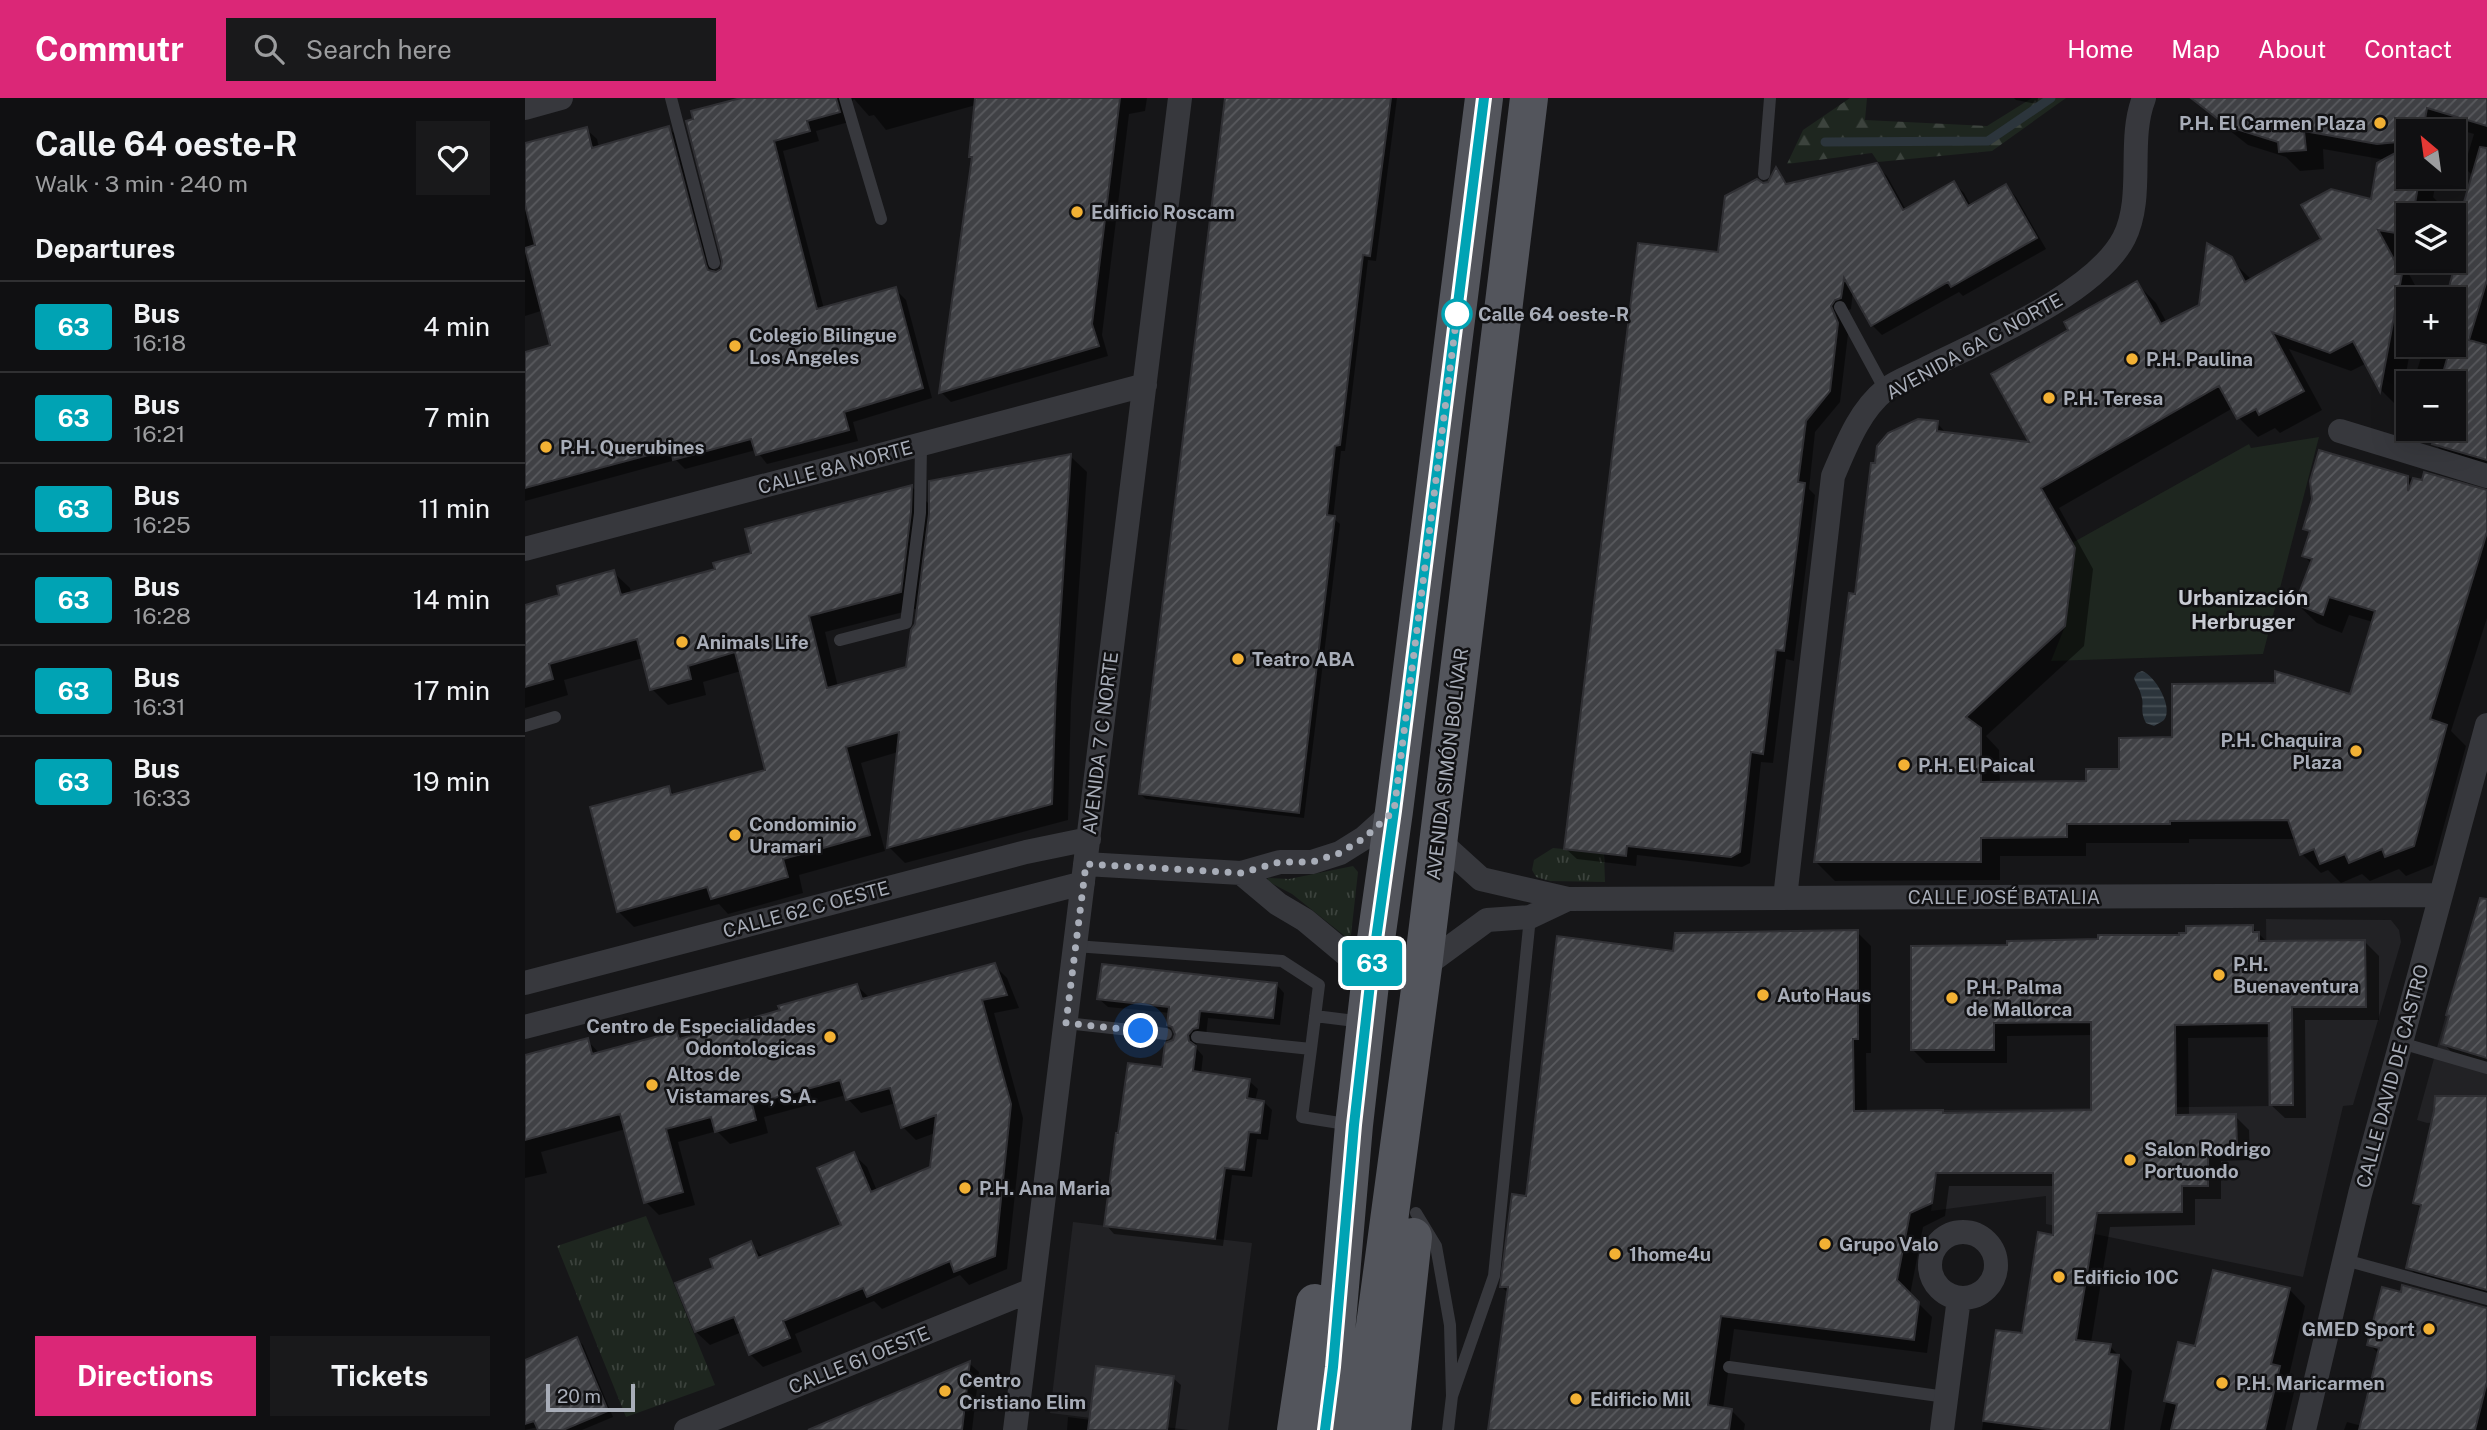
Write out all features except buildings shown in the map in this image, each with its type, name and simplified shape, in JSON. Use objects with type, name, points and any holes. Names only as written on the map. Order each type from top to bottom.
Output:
[{"type":"main road","points":[[1325,1430],[1365,1023],[1484,98]]},
{"type":"main road","name":"AVENIDA SIMÓN BOLÍVAR","points":[[1361,1430],[1423,967],[1529,98]]},
{"type":"main road","points":[[1392,1430],[1425,1147],[1409,1075]]},
{"type":"main road","points":[[1296,1430],[1326,1227],[1350,1167]]},
{"type":"street","points":[[525,107],[561,98]]},
{"type":"street","name":"AVENIDA 7 C NORTE","points":[[1015,1430],[1180,98]]},
{"type":"street","name":"AVENIDA 6A C NORTE","points":[[1785,898],[1833,476],[1858,421],[1885,390],[2065,297],[2108,262],[2125,237],[2134,198],[2137,116],[2144,98]]},
{"type":"street","name":"CALLE 8A NORTE","points":[[525,549],[1145,385]]},
{"type":"street","points":[[2340,431],[2487,476]]},
{"type":"street","name":"CALLE DAVID DE CASTRO","points":[[2304,1430],[2400,1043],[2487,725]]},
{"type":"street","points":[[525,1027],[1084,874],[1241,873],[1280,862],[1312,862],[1340,853],[1364,838],[1394,811]]},
{"type":"street","name":"CALLE 62 C OESTE","points":[[525,983],[1026,852],[1089,839]]},
{"type":"street","name":"CALLE JOSÉ BATALIA","points":[[1439,840],[1481,879],[1568,899],[2440,895]]},
{"type":"street","points":[[1241,873],[1278,904],[1305,920],[1371,975]]},
{"type":"street","name":"CALLE JOSÉ BATALIA","points":[[1423,967],[1487,920],[1530,917],[1568,899]]},
{"type":"street","name":"CALLE 61 OESTE","points":[[686,1430],[1032,1290]]},
{"type":"street","points":[[1942,1430],[1959,1298]]},
{"type":"lane","points":[[671,98],[714,263]]},
{"type":"lane","points":[[845,98],[881,219]]},
{"type":"lane","points":[[1764,174],[1770,98]]},
{"type":"lane","points":[[1840,307],[1885,390]]},
{"type":"lane","points":[[840,640],[906,623],[920,513],[921,444]]},
{"type":"lane","points":[[525,726],[555,717]]},
{"type":"lane","points":[[1452,1396],[1494,1276],[1530,917]]},
{"type":"lane","points":[[1075,946],[1282,961],[1319,985],[1302,1117],[1354,1125]]},
{"type":"lane","points":[[1315,1016],[1365,1023]]},
{"type":"lane","points":[[1066,1023],[1166,1034]]},
{"type":"lane","points":[[1197,1037],[1311,1049]]},
{"type":"lane","points":[[2400,1043],[2487,1068]]},
{"type":"lane","points":[[1416,1213],[1436,1246],[1450,1325],[1452,1396],[1448,1430]]},
{"type":"lane","points":[[2345,1260],[2487,1299]]},
{"type":"lane","points":[[1729,1367],[1946,1397]]},
{"type":"shaded area","points":[[2142,671],[2162,692],[2167,708],[2164,720],[2154,726],[2146,723],[2140,691],[2134,678]]},
{"type":"shaded area","points":[[2266,919],[2391,920],[2399,930],[2401,942],[2353,1105],[2343,1106],[2303,1277],[2046,1224],[2046,1196],[1931,1211],[1944,1110],[2268,1106]]},
{"type":"shaded area","points":[[2446,1015],[2487,1028],[2487,1119],[2427,1123],[2417,1120]]},
{"type":"shaded area","points":[[1073,1222],[1252,1243],[1228,1430],[1189,1430],[1050,1413]]},
{"type":"green space","points":[[1850,98],[1867,98],[1865,120],[1987,126],[2032,98],[2066,98],[1992,151],[1878,162],[1872,153],[1787,164],[1803,130]]},
{"type":"green space","points":[[2319,437],[2263,654],[2051,661],[2065,626],[2075,548],[2072,543],[2249,444],[2251,448]]},
{"type":"green space","points":[[1553,848],[1604,853],[1605,882],[1550,881],[1536,877],[1532,870],[1534,860]]},
{"type":"green space","points":[[1353,866],[1358,872],[1351,935],[1346,937],[1292,894],[1267,881],[1268,878],[1289,879]]},
{"type":"green space","points":[[646,1216],[715,1385],[626,1417],[557,1246]]},
{"type":"waterway","points":[[1825,142],[1988,141],[2051,98]]},
{"type":"bus line","name":"63","points":[[1325,1430],[1371,975],[1484,98]]},
{"type":"place","name":"P.H. El Carmen Plaza","points":[[2380,123]]},
{"type":"place","name":"Edificio Roscam","points":[[1077,212]]},
{"type":"place","name":"Calle 64 oeste-R","points":[[1457,314]]},
{"type":"place","name":"Colegio Bilingue Los Angeles","points":[[735,346]]},
{"type":"place","name":"P.H. Paulina","points":[[2132,359]]},
{"type":"place","name":"P.H. Teresa","points":[[2049,398]]},
{"type":"place","name":"P.H. Querubines","points":[[546,447]]},
{"type":"place","name":"Animals Life","points":[[682,642]]},
{"type":"place","name":"Teatro ABA","points":[[1238,659]]},
{"type":"place","name":"P.H. Chaquira Plaza","points":[[2356,751]]},
{"type":"place","name":"P.H. El Paical","points":[[1904,765]]},
{"type":"place","name":"Condominio Uramari","points":[[735,835]]},
{"type":"place","name":"P.H. Buenaventura","points":[[2219,975]]},
{"type":"place","name":"Auto Haus","points":[[1763,995]]},
{"type":"place","name":"P.H. Palma de Mallorca","points":[[1952,998]]},
{"type":"place","name":"Centro de Especialidades Odontologicas","points":[[830,1037]]},
{"type":"place","name":"Altos de Vistamares, S.A.","points":[[652,1085]]},
{"type":"place","name":"Salon Rodrigo Portuondo","points":[[2130,1160]]},
{"type":"place","name":"P.H. Ana Maria","points":[[965,1188]]},
{"type":"place","name":"Grupo Valo","points":[[1825,1244]]},
{"type":"place","name":"1home4u","points":[[1615,1254]]},
{"type":"place","name":"Edificio 10C","points":[[2059,1277]]},
{"type":"place","name":"GMED Sport","points":[[2429,1329]]},
{"type":"place","name":"P.H. Maricarmen","points":[[2222,1383]]},
{"type":"place","name":"Centro Cristiano Elim","points":[[945,1391]]},
{"type":"place","name":"Edificio Mil","points":[[1576,1399]]},
{"type":"district","name":"Urbanización Herbruger","points":[[2243,609]]},
{"type":"route","points":[[1141,1031],[1066,1023],[1086,864],[1241,873],[1280,862],[1312,862],[1340,853],[1364,838],[1394,811],[1457,314]]}]
